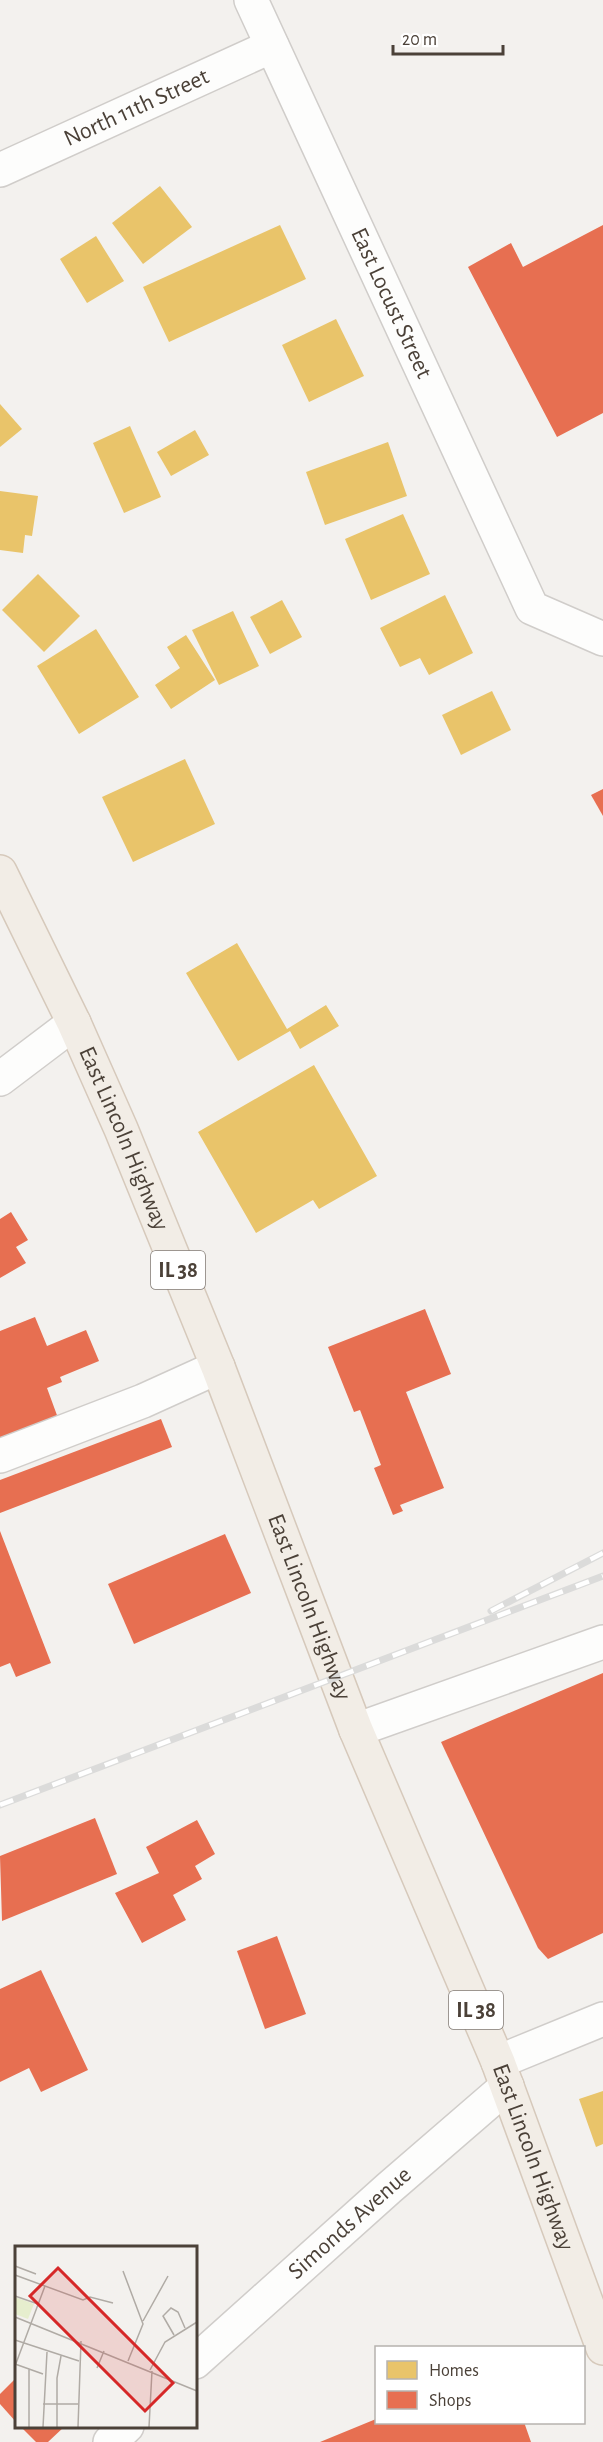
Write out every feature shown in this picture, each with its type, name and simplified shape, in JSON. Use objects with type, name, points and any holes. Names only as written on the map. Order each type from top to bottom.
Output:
[{"type":"main road","name":"East Lincoln Highway","points":[[0,872],[74,1023],[121,1129],[218,1367],[356,1730],[502,2074],[603,2348]]},
{"type":"street","name":"East Locust Street","points":[[251,0],[532,608],[603,639]]},
{"type":"street","name":"North 11th Street","points":[[0,168],[272,46]]},
{"type":"street","points":[[0,1079],[74,1023]]},
{"type":"street","points":[[0,1456],[142,1401],[218,1367]]},
{"type":"street","points":[[356,1730],[603,1642]]},
{"type":"street","name":"Simonds Avenue","points":[[196,2361],[389,2188],[502,2074],[603,2019]]},
{"type":"street","points":[[110,2442],[126,2427]]},
{"type":"building: Homes","points":[[160,186],[192,227],[143,264],[112,223]]},
{"type":"building: Homes","points":[[280,225],[306,279],[169,342],[143,287]]},
{"type":"building: Homes","points":[[96,236],[124,281],[87,303],[60,259]]},
{"type":"building: Homes","points":[[336,319],[364,376],[309,402],[282,345]]},
{"type":"building: Homes","points":[[0,404],[22,429],[0,447]]},
{"type":"building: Homes","points":[[130,426],[161,497],[124,513],[93,443]]},
{"type":"building: Homes","points":[[195,430],[209,455],[171,476],[157,452]]},
{"type":"building: Homes","points":[[388,442],[407,496],[325,525],[306,472]]},
{"type":"building: Homes","points":[[0,491],[38,496],[32,536],[25,535],[23,553],[0,550]]},
{"type":"building: Homes","points":[[403,514],[430,574],[371,600],[345,539]]},
{"type":"building: Homes","points":[[38,574],[80,616],[44,652],[2,610]]},
{"type":"building: Homes","points":[[445,595],[473,653],[429,675],[420,658],[400,667],[380,628]]},
{"type":"building: Homes","points":[[282,600],[302,637],[270,654],[250,617]]},
{"type":"building: Homes","points":[[233,611],[259,666],[219,685],[192,630]]},
{"type":"building: Homes","points":[[96,629],[139,697],[79,734],[37,666]]},
{"type":"building: Homes","points":[[186,635],[215,680],[171,709],[155,685],[180,668],[167,647]]},
{"type":"building: Homes","points":[[492,691],[511,730],[461,755],[442,715]]},
{"type":"building: Homes","points":[[185,759],[215,824],[133,862],[102,797]]},
{"type":"building: Homes","points":[[237,943],[287,1029],[326,1005],[339,1026],[300,1049],[290,1031],[238,1061],[186,973]]},
{"type":"building: Homes","points":[[314,1065],[377,1176],[319,1209],[313,1200],[256,1233],[198,1132]]},
{"type":"building: Homes","points":[[603,2091],[603,2144],[596,2147],[579,2099]]},
{"type":"building: Shops","points":[[603,225],[603,413],[557,437],[468,267],[511,243],[523,267]]},
{"type":"building: Shops","points":[[603,789],[603,816],[591,795]]},
{"type":"building: Shops","points":[[11,1212],[28,1240],[16,1247],[26,1263],[0,1278],[0,1219]]},
{"type":"building: Shops","points":[[425,1309],[451,1374],[406,1392],[444,1488],[400,1505],[403,1511],[393,1515],[374,1468],[381,1465],[360,1410],[354,1412],[328,1347]]},
{"type":"building: Shops","points":[[35,1317],[47,1346],[86,1330],[99,1361],[60,1377],[62,1382],[47,1388],[58,1418],[0,1443],[0,1331]]},
{"type":"building: Shops","points":[[161,1419],[172,1447],[0,1513],[0,1480]]},
{"type":"building: Shops","points":[[0,1531],[51,1663],[16,1677],[10,1663],[0,1667]]},
{"type":"building: Shops","points":[[225,1534],[251,1593],[134,1644],[108,1584]]},
{"type":"building: Shops","points":[[603,1673],[603,1933],[548,1959],[538,1948],[441,1742]]},
{"type":"building: Shops","points":[[95,1818],[117,1874],[2,1921],[0,1856]]},
{"type":"building: Shops","points":[[197,1820],[215,1854],[195,1866],[202,1879],[173,1895],[186,1920],[142,1943],[115,1893],[159,1873],[146,1847]]},
{"type":"building: Shops","points":[[277,1936],[306,2014],[265,2029],[237,1951]]},
{"type":"building: Shops","points":[[41,1970],[88,2070],[41,2092],[29,2068],[0,2082],[0,1989]]},
{"type":"building: Shops","points":[[15,2379],[15,2421],[0,2404],[0,2394]]},
{"type":"building: Shops","points":[[375,2419],[375,2424],[525,2424],[531,2442],[320,2442]]},
{"type":"building: Shops","points":[[21,2427],[64,2427],[48,2442],[36,2442]]},
{"type":"railway","points":[[491,1611],[603,1553]]},
{"type":"railway","points":[[0,1805],[603,1576]]}]
